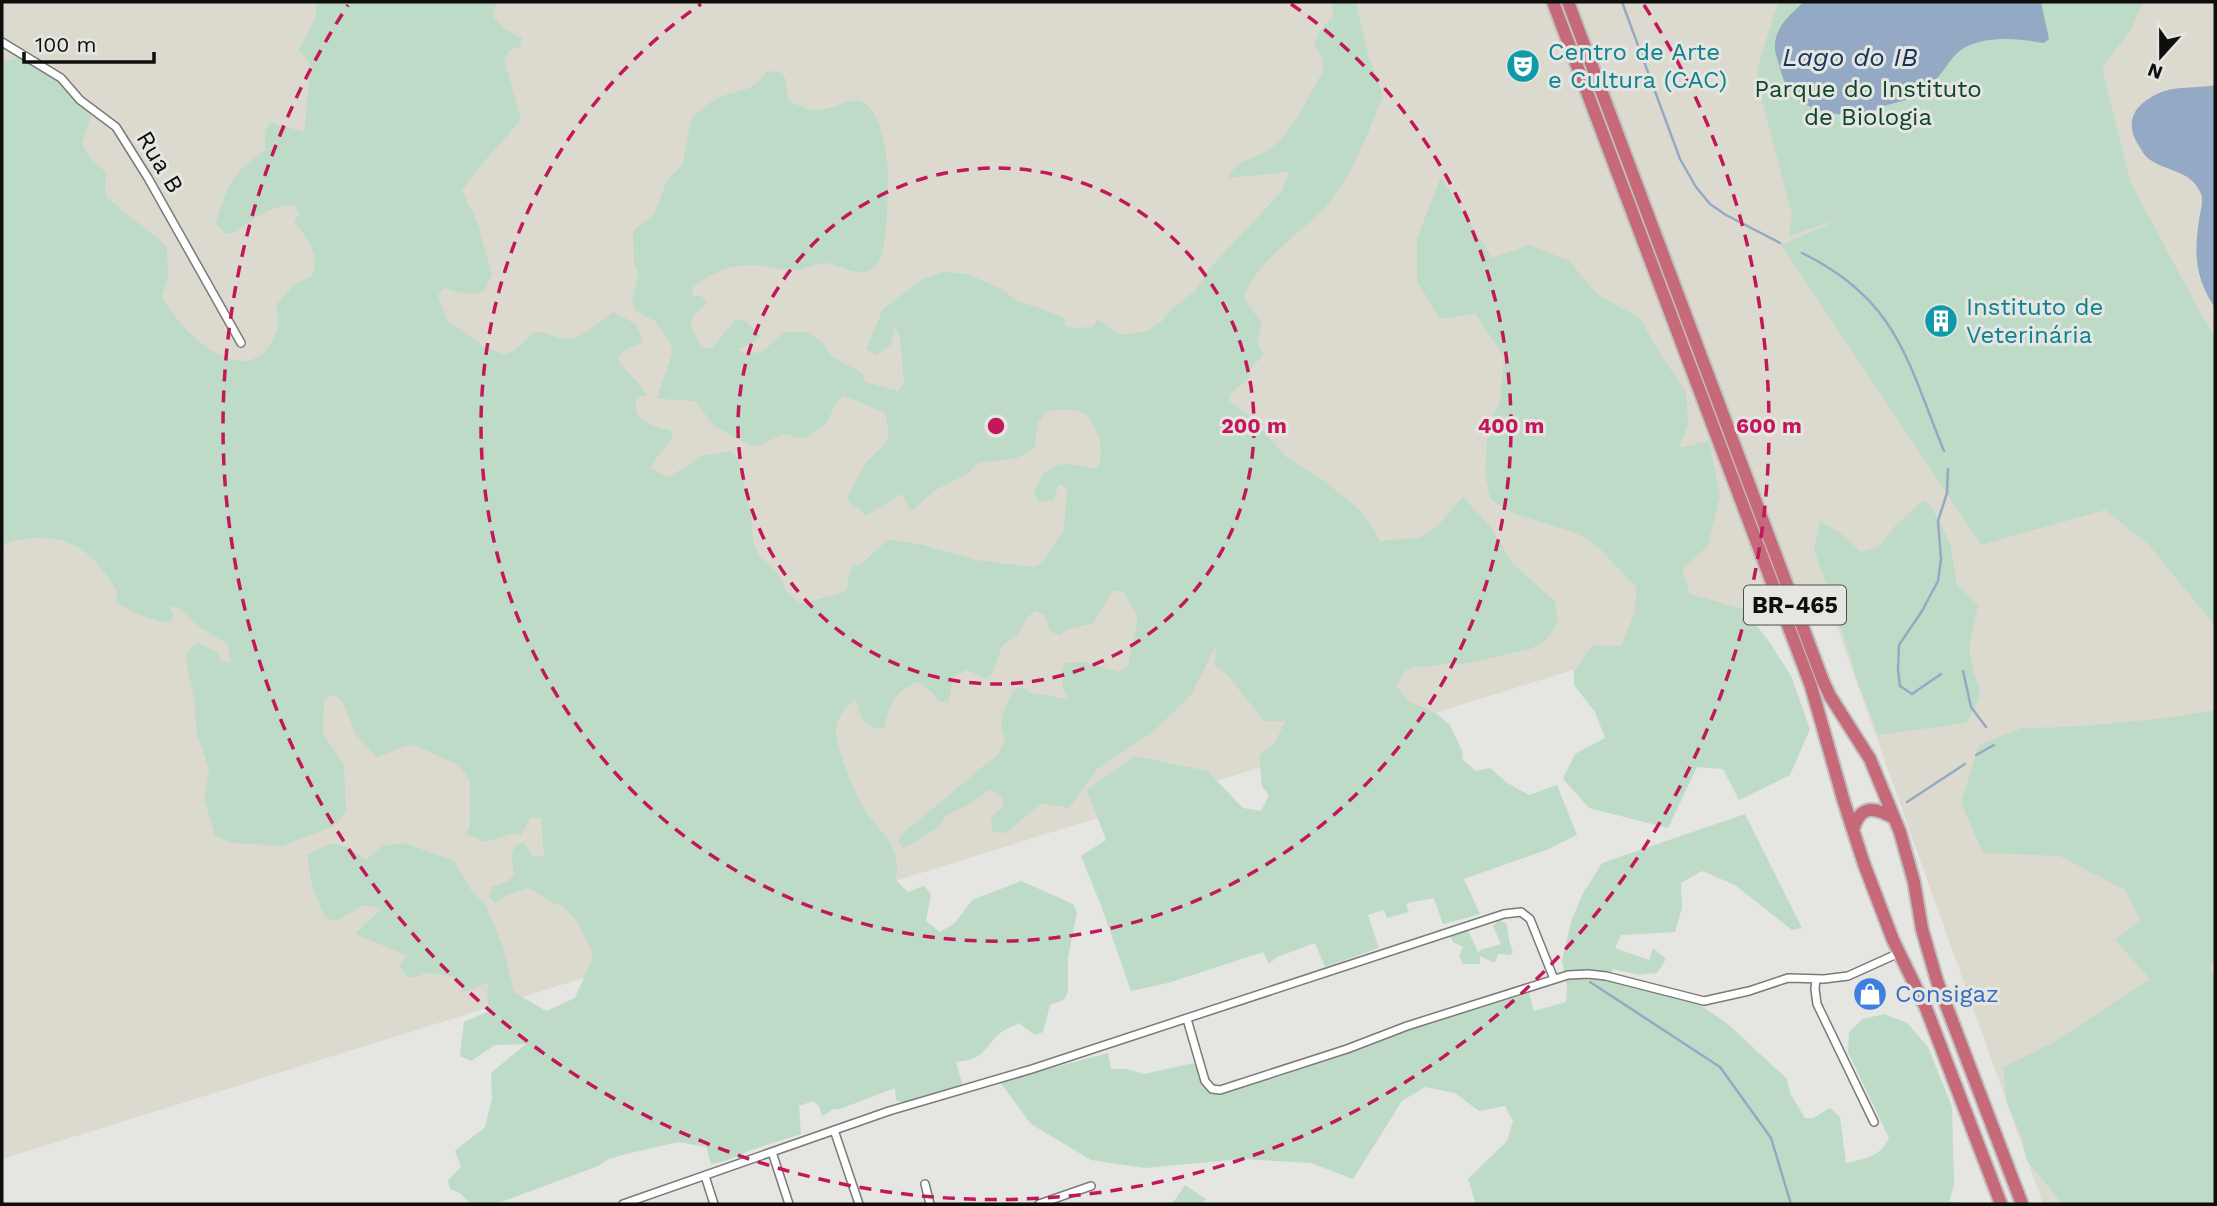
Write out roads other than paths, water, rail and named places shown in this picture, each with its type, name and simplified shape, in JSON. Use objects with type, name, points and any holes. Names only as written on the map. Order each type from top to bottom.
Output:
[{"type":"highway","name":"BR-465","points":[[1553,2],[1798,649],[1853,830],[1899,953],[1926,1008],[2001,1204]]},
{"type":"highway","name":"BR-465","points":[[1568,2],[1823,681],[1870,759],[1894,818],[1910,866],[1922,929],[1934,972],[2022,1204]]},
{"type":"highway","points":[[1853,830],[1858,816],[1868,810],[1880,811],[1894,818]]},
{"type":"street","name":"Rua B","points":[[2,42],[61,78],[80,100],[116,127],[148,178],[241,343]]},
{"type":"street","points":[[623,1204],[643,1201],[705,1176],[889,1111],[1032,1069],[1510,912],[1521,912],[1530,919],[1555,979]]},
{"type":"street","points":[[1187,1019],[1205,1081],[1212,1089],[1220,1090],[1568,975],[1606,976],[1704,1001],[1749,991],[1788,978],[1833,979],[1848,976],[1899,953]]},
{"type":"street","points":[[1816,979],[1817,1004],[1874,1122]]},
{"type":"street","points":[[834,1130],[859,1204]]},
{"type":"street","points":[[772,1152],[789,1204]]},
{"type":"street","points":[[705,1176],[714,1204]]},
{"type":"street","points":[[925,1184],[930,1204]]},
{"type":"street","points":[[1039,1204],[1091,1186]]},
{"type":"water","name":"Lago do IB","points":[[1804,2],[2041,2],[2049,39],[2044,43],[1998,39],[1970,45],[1953,58],[1930,86],[1915,96],[1867,113],[1835,114],[1814,108],[1795,97],[1785,82],[1776,55],[1778,32]]},
{"type":"water","points":[[2215,85],[2215,308],[2203,286],[2198,266],[2201,194],[2191,180],[2146,156],[2134,137],[2132,122],[2137,109],[2157,94],[2171,89]]},
{"type":"waterway","points":[[1622,2],[1680,159],[1696,187],[1710,204],[1726,215],[1780,243]]},
{"type":"waterway","points":[[1802,253],[1834,271],[1859,291],[1879,313],[1908,361],[1944,451]]},
{"type":"waterway","points":[[1941,674],[1912,694],[1900,686],[1898,670],[1899,645],[1938,581],[1941,559],[1938,521],[1947,493],[1948,469]]},
{"type":"waterway","points":[[1963,671],[1971,707],[1986,727]]},
{"type":"waterway","points":[[1976,755],[1994,745]]},
{"type":"waterway","points":[[1907,802],[1965,764]]},
{"type":"waterway","points":[[1590,982],[1720,1067],[1771,1138],[1791,1204]]},
{"type":"place","name":"Centro de Arte e Cultura (CAC)","points":[[1523,66]]},
{"type":"place","name":"Instituto de Veterinária","points":[[1941,321]]},
{"type":"place","name":"Consigaz","points":[[1870,994]]},
{"type":"park label","name":"Parque do Instituto de Biologia","points":[[1868,103]]}]
